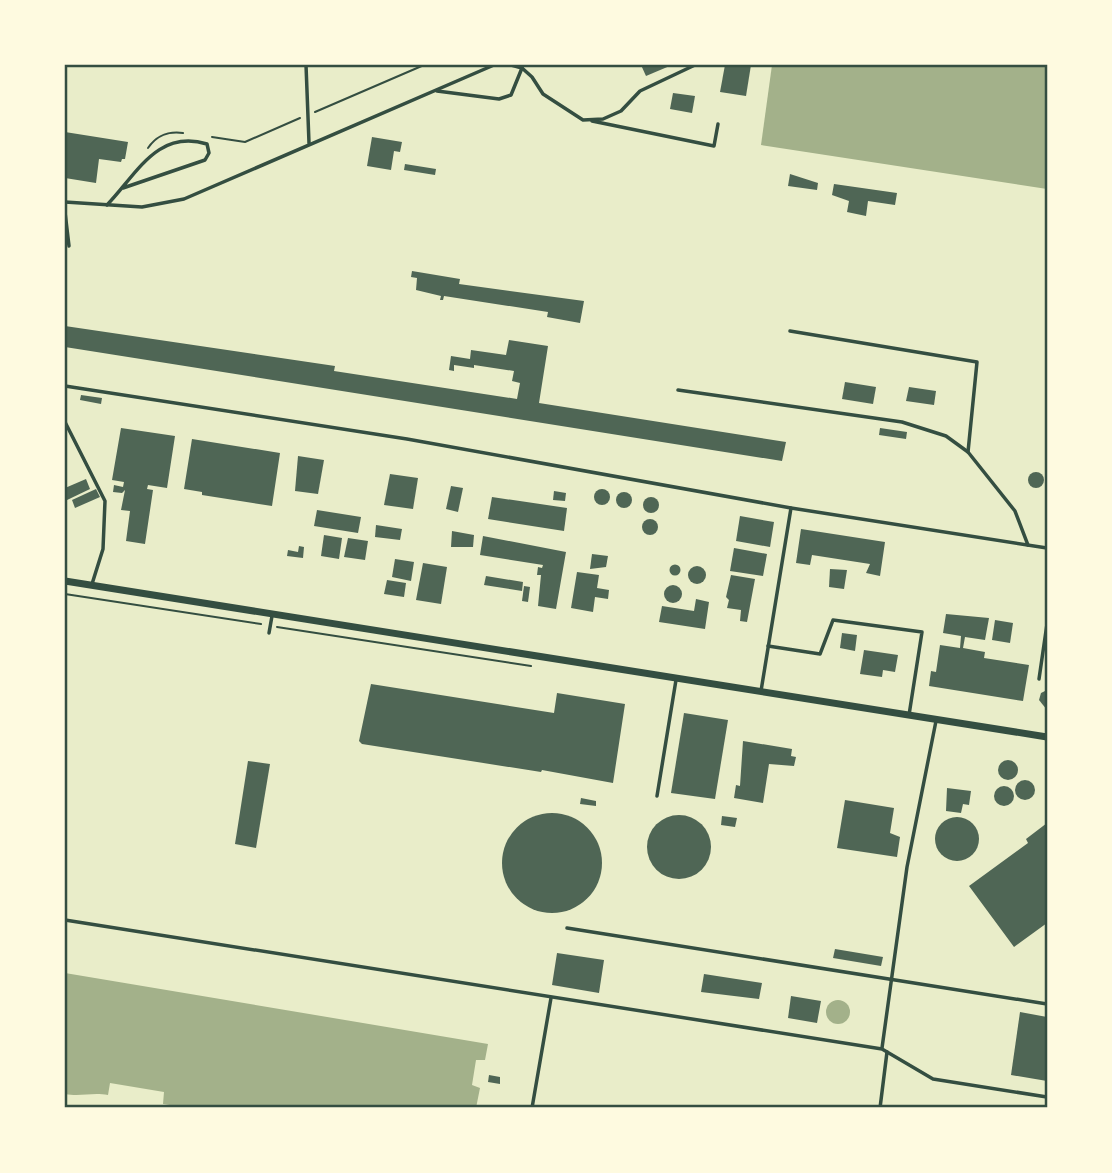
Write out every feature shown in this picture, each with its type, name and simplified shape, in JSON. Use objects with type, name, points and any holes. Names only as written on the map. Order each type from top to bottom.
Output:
[{"type":"street","points":[[65,581],[1047,737]]},
{"type":"lane","points":[[306,65],[309,143]]},
{"type":"lane","points":[[65,202],[142,207],[184,199],[494,65]]},
{"type":"lane","points":[[511,65],[522,68],[532,76],[543,94],[564,111],[583,120],[714,146],[718,124]]},
{"type":"lane","points":[[583,120],[603,119],[621,111],[640,91],[695,65]]},
{"type":"lane","points":[[435,90],[499,99],[512,95],[522,68]]},
{"type":"lane","points":[[107,205],[156,151],[172,142],[190,139],[207,144],[209,153],[205,160],[123,188]]},
{"type":"lane","points":[[65,212],[69,246]]},
{"type":"lane","points":[[790,331],[977,362],[968,452]]},
{"type":"lane","points":[[65,386],[407,439],[790,508],[1047,548]]},
{"type":"lane","points":[[678,390],[902,422],[946,436],[968,452],[1015,511],[1028,545]]},
{"type":"lane","points":[[65,422],[105,501],[103,549],[92,586]]},
{"type":"lane","points":[[761,691],[790,508]]},
{"type":"lane","points":[[269,633],[272,616]]},
{"type":"lane","points":[[768,646],[820,654],[833,620],[922,632],[909,715]]},
{"type":"lane","points":[[1038,679],[1045,652],[1047,624]]},
{"type":"lane","points":[[657,796],[677,678]]},
{"type":"lane","points":[[882,1049],[894,979],[907,867],[936,719]]},
{"type":"lane","points":[[65,920],[882,1049],[933,1079],[1047,1097]]},
{"type":"lane","points":[[567,928],[1047,1004]]},
{"type":"lane","points":[[531,1108],[551,998]]},
{"type":"lane","points":[[880,1108],[887,1052]]},
{"type":"path","points":[[201,136],[245,142],[424,65]]},
{"type":"path","points":[[146,150],[154,139],[166,133],[188,134]]},
{"type":"path","points":[[65,594],[530,666]]},
{"type":"shaded area","points":[[772,65],[1047,65],[1047,189],[761,145]]},
{"type":"shaded area","points":[[65,973],[488,1044],[485,1060],[476,1060],[472,1085],[480,1088],[476,1108],[189,1108],[163,1104],[164,1092],[110,1083],[108,1095],[65,1094]]},
{"type":"shaded area","points":[[838,1000],[846,1004],[850,1012],[846,1020],[838,1024],[830,1020],[826,1012],[830,1004]]},
{"type":"building","points":[[641,65],[672,65],[646,76]]},
{"type":"building","points":[[725,65],[751,65],[746,96],[720,92]]},
{"type":"building","points":[[673,93],[695,96],[692,113],[670,109]]},
{"type":"building","points":[[65,132],[128,142],[125,159],[121,162],[99,159],[96,183],[65,178]]},
{"type":"building","points":[[372,137],[402,142],[400,152],[394,151],[391,170],[367,166]]},
{"type":"building","points":[[405,164],[436,169],[435,175],[404,170]]},
{"type":"building","points":[[790,174],[818,183],[817,190],[788,186]]},
{"type":"building","points":[[834,184],[897,193],[895,205],[868,201],[866,216],[847,212],[849,201],[832,195]]},
{"type":"building","points":[[412,271],[460,279],[459,284],[584,301],[580,323],[547,317],[548,312],[444,296],[443,300],[440,300],[441,296],[416,290],[417,278],[411,277]]},
{"type":"building","points":[[65,326],[335,366],[334,371],[517,399],[520,383],[512,381],[514,371],[474,365],[474,368],[454,365],[454,371],[449,370],[451,356],[470,359],[471,350],[506,355],[509,340],[548,346],[539,403],[786,442],[782,461],[65,347]]},
{"type":"building","points":[[845,382],[876,387],[873,404],[842,399]]},
{"type":"building","points":[[909,387],[936,391],[934,405],[906,401]]},
{"type":"building","points":[[81,395],[102,398],[101,404],[80,400]]},
{"type":"building","points":[[121,428],[175,436],[167,488],[148,485],[147,489],[153,490],[145,544],[126,541],[130,511],[121,510],[125,490],[122,493],[113,492],[114,485],[123,487],[124,482],[112,480]]},
{"type":"building","points":[[880,428],[907,432],[906,439],[879,435]]},
{"type":"building","points":[[192,439],[280,453],[272,506],[202,495],[202,492],[184,489]]},
{"type":"building","points":[[298,456],[324,460],[318,494],[295,491]]},
{"type":"building","points":[[1036,472],[1044,480],[1036,488],[1028,480]]},
{"type":"building","points":[[390,474],[418,478],[413,509],[384,505]]},
{"type":"building","points":[[86,479],[90,489],[65,501],[65,488]]},
{"type":"building","points":[[451,486],[463,488],[458,512],[446,509]]},
{"type":"building","points":[[96,489],[100,497],[75,508],[72,500]]},
{"type":"building","points":[[602,489],[610,497],[602,505],[594,497]]},
{"type":"building","points":[[554,491],[566,493],[565,501],[553,500]]},
{"type":"building","points":[[624,492],[632,500],[624,508],[616,500]]},
{"type":"building","points":[[492,497],[567,508],[564,531],[488,519]]},
{"type":"building","points":[[651,497],[657,499],[657,511],[651,513],[645,511],[643,505],[645,499]]},
{"type":"building","points":[[317,510],[361,517],[358,533],[314,526]]},
{"type":"building","points":[[740,516],[774,522],[770,547],[736,541]]},
{"type":"building","points":[[650,519],[658,527],[650,535],[642,527]]},
{"type":"building","points":[[376,525],[402,529],[400,540],[375,537]]},
{"type":"building","points":[[801,529],[885,542],[880,576],[866,573],[870,564],[812,555],[810,565],[796,563]]},
{"type":"building","points":[[452,531],[474,535],[473,547],[451,547]]},
{"type":"building","points":[[324,535],[342,538],[339,559],[321,556]]},
{"type":"building","points":[[483,536],[566,552],[556,609],[538,606],[541,575],[537,575],[538,567],[542,568],[543,565],[480,555]]},
{"type":"building","points":[[348,538],[368,541],[365,560],[344,557]]},
{"type":"building","points":[[299,546],[304,547],[303,558],[287,556],[288,550],[298,552]]},
{"type":"building","points":[[734,548],[767,554],[763,576],[730,571]]},
{"type":"building","points":[[592,554],[608,556],[606,567],[590,569]]},
{"type":"building","points":[[395,559],[414,562],[411,581],[392,577]]},
{"type":"building","points":[[423,563],[447,567],[441,604],[416,600]]},
{"type":"building","points":[[675,564],[681,570],[675,576],[669,570]]},
{"type":"building","points":[[697,566],[703,569],[706,575],[703,581],[697,584],[691,581],[688,575],[691,569]]},
{"type":"building","points":[[830,569],[847,570],[844,589],[829,587]]},
{"type":"building","points":[[577,572],[599,575],[597,588],[609,590],[608,599],[595,597],[593,612],[571,608]]},
{"type":"building","points":[[731,575],[755,579],[747,622],[740,621],[741,610],[727,608],[729,600],[726,597]]},
{"type":"building","points":[[486,576],[523,582],[522,591],[484,585]]},
{"type":"building","points":[[387,580],[406,583],[404,597],[384,594]]},
{"type":"building","points":[[673,585],[679,588],[682,594],[679,600],[673,603],[667,600],[664,594],[667,588]]},
{"type":"building","points":[[524,586],[530,587],[528,602],[522,601]]},
{"type":"building","points":[[696,599],[709,602],[705,629],[659,622],[662,606],[694,611]]},
{"type":"building","points":[[946,614],[989,618],[985,640],[965,637],[963,648],[985,652],[984,658],[1029,665],[1023,701],[929,686],[931,671],[936,672],[940,645],[960,648],[961,636],[943,633]]},
{"type":"building","points":[[995,620],[1013,623],[1010,643],[992,640]]},
{"type":"building","points":[[842,633],[857,635],[855,651],[840,648]]},
{"type":"building","points":[[864,650],[898,655],[895,672],[883,670],[882,677],[860,674]]},
{"type":"building","points":[[371,684],[554,713],[557,693],[625,704],[613,783],[362,744],[359,741]]},
{"type":"building","points":[[1047,690],[1047,710],[1039,700],[1041,693]]},
{"type":"building","points":[[684,713],[728,720],[715,799],[671,793]]},
{"type":"building","points":[[743,741],[792,749],[791,756],[796,757],[794,766],[769,764],[763,803],[734,798],[736,785],[740,786]]},
{"type":"building","points":[[1008,760],[1015,763],[1018,770],[1015,777],[1008,780],[1001,777],[998,770],[1001,763]]},
{"type":"building","points":[[248,761],[270,764],[256,848],[235,844]]},
{"type":"building","points":[[1025,780],[1032,783],[1035,790],[1032,797],[1025,800],[1018,797],[1015,790],[1018,783]]},
{"type":"building","points":[[1004,786],[1011,789],[1014,796],[1011,803],[1004,806],[997,803],[994,796],[997,789]]},
{"type":"building","points":[[947,788],[971,791],[969,805],[963,804],[961,813],[946,811]]},
{"type":"building","points":[[581,798],[596,801],[596,806],[580,804]]},
{"type":"building","points":[[845,800],[894,808],[890,833],[900,837],[897,857],[837,848]]},
{"type":"building","points":[[552,813],[571,817],[587,828],[598,844],[602,863],[598,882],[587,898],[571,909],[552,913],[533,909],[517,898],[506,882],[502,863],[506,844],[517,828],[533,817]]},
{"type":"building","points":[[679,815],[697,821],[705,829],[711,847],[705,865],[697,873],[679,879],[661,873],[653,865],[647,847],[653,829],[661,821]]},
{"type":"building","points":[[722,816],[737,818],[735,827],[721,825]]},
{"type":"building","points":[[957,817],[973,823],[979,839],[973,855],[957,861],[941,855],[935,839],[941,823]]},
{"type":"building","points":[[1047,823],[1047,923],[1014,947],[969,886],[1028,843],[1026,839]]},
{"type":"building","points":[[835,949],[883,957],[881,966],[833,958]]},
{"type":"building","points":[[557,953],[604,960],[599,993],[552,985]]},
{"type":"building","points":[[704,974],[762,983],[759,999],[701,992]]},
{"type":"building","points":[[791,996],[821,1001],[817,1023],[788,1018]]},
{"type":"building","points":[[1020,1012],[1047,1017],[1047,1081],[1011,1075]]},
{"type":"building","points":[[489,1075],[500,1077],[500,1084],[488,1082]]}]
